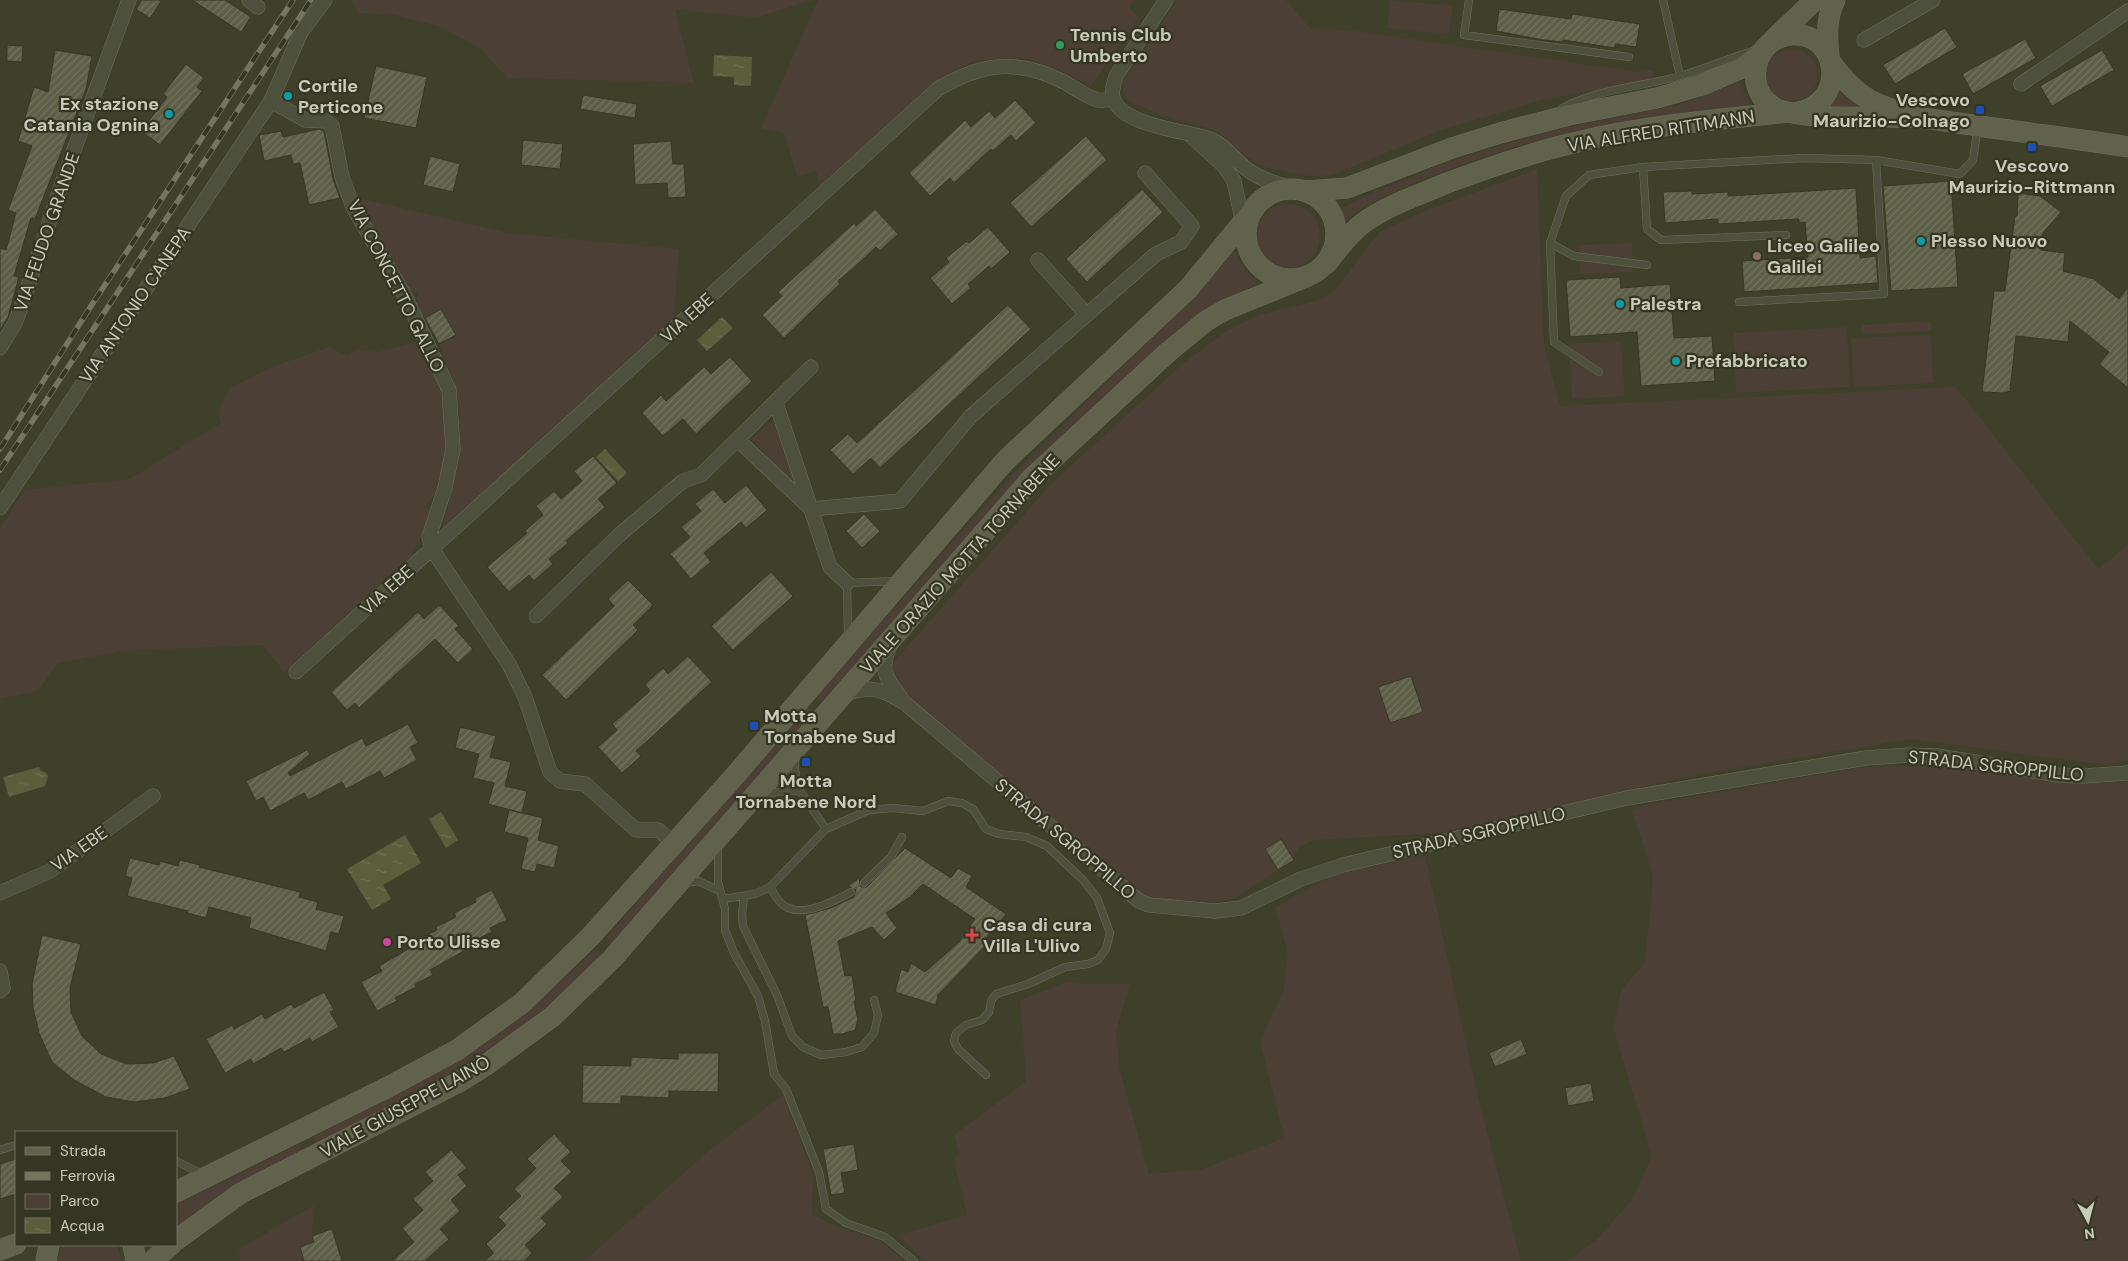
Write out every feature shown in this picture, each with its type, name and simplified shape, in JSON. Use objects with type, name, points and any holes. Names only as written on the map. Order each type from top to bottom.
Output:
[{"type":"main road","name":"VIA ALFRED RITTMANN","points":[[1300,190],[1347,188],[1452,148],[1537,123],[1657,98],[1702,86],[1742,68],[1815,0]]},
{"type":"main road","points":[[1791,113],[1813,108],[1827,94],[1832,79],[1827,39],[1828,24],[1835,0]]},
{"type":"main road","points":[[1922,118],[1821,117],[1791,113],[1770,105],[1758,90],[1754,71],[1766,47],[1793,35],[1804,36],[1823,48],[1844,81],[1867,100],[1879,106],[1922,118],[2128,147]]},
{"type":"main road","name":"VIA ALFRED RITTMANN","points":[[1326,264],[1362,224],[1381,212],[1420,194],[1493,165],[1578,141],[1609,135],[1689,123],[1791,113]]},
{"type":"main road","points":[[1300,190],[1316,196],[1326,205],[1333,216],[1337,240],[1333,253],[1326,264],[1308,276],[1297,280],[1285,280],[1268,273],[1254,261],[1248,251],[1247,223],[1263,199],[1273,193],[1300,190]]},
{"type":"main road","name":"VIALE ORAZIO MOTTA TORNABENE","points":[[674,843],[1005,461],[1188,289],[1247,223]]},
{"type":"main road","name":"VIALE ORAZIO MOTTA TORNABENE","points":[[677,885],[1032,478],[1167,353],[1206,321],[1225,310],[1308,276]]},
{"type":"main road","name":"VIALE GIUSEPPE LAINÒ","points":[[178,1191],[390,1086],[457,1050],[522,1003],[590,937],[674,843]]},
{"type":"main road","name":"VIALE GIUSEPPE LAINÒ","points":[[178,1239],[241,1193],[457,1083],[486,1065],[552,1017],[612,959],[677,885]]},
{"type":"main road","points":[[0,1250],[15,1244]]},
{"type":"main road","points":[[46,1261],[49,1246]]},
{"type":"main road","points":[[133,1246],[136,1261]]},
{"type":"main road","points":[[152,1261],[170,1246]]},
{"type":"street","name":"VIA FEUDO GRANDE","points":[[0,348],[15,323],[23,302],[63,180],[129,0]]},
{"type":"street","name":"VIA ANTONIO CANEPA","points":[[0,508],[271,102],[301,32],[325,0]]},
{"type":"street","points":[[1166,0],[1116,76],[1113,87],[1113,99],[1119,107],[1133,117],[1158,127],[1191,136],[1209,138],[1221,145],[1251,172],[1275,184],[1300,190]]},
{"type":"street","points":[[1864,40],[1933,0]]},
{"type":"street","points":[[2021,84],[2128,11]]},
{"type":"street","name":"VIA EBE","points":[[296,672],[938,89],[969,73],[984,68],[1007,65],[1043,72],[1098,100],[1113,99]]},
{"type":"street","name":"VIA CONCETTO GALLO","points":[[271,102],[305,120],[326,121],[332,126],[342,177],[353,207],[406,298],[449,390],[453,449],[445,488],[429,537],[432,549]]},
{"type":"street","points":[[1191,136],[1224,166],[1234,181],[1247,223]]},
{"type":"street","points":[[738,440],[811,509],[900,501],[971,416],[1156,254],[1180,242],[1192,226],[1145,173]]},
{"type":"street","points":[[1038,260],[1086,314]]},
{"type":"street","points":[[536,616],[618,536],[683,481],[701,474],[811,367]]},
{"type":"street","points":[[776,403],[830,566],[847,583]]},
{"type":"street","points":[[432,549],[509,664],[525,697],[550,772],[560,780],[585,784],[636,830],[658,830],[674,843]]},
{"type":"street","points":[[894,636],[884,658],[883,667],[890,684],[906,704]]},
{"type":"street","points":[[844,694],[861,689],[876,689],[906,704]]},
{"type":"street","name":"STRADA SGROPPILLO","points":[[906,704],[1139,901],[1149,905],[1215,911],[1241,908],[1302,879],[1343,866],[1599,805],[1734,779],[1866,758],[1910,755],[1938,756],[2058,775],[2084,776],[2128,773]]},
{"type":"street","name":"VIA EBE","points":[[0,893],[50,871],[153,796]]},
{"type":"street","points":[[0,971],[3,988],[0,991]]},
{"type":"lane","points":[[1470,0],[1464,35],[1629,58]]},
{"type":"lane","points":[[1663,0],[1680,76]]},
{"type":"lane","points":[[1537,123],[1575,101],[1680,76],[1766,47]]},
{"type":"lane","points":[[1599,372],[1554,342],[1550,243],[1566,196],[1589,175],[1643,167],[1804,158],[1876,160],[1960,174],[1973,160],[1978,126]]},
{"type":"lane","points":[[1739,302],[1884,294],[1876,160]]},
{"type":"lane","points":[[1643,167],[1647,229],[1661,240],[1786,235]]},
{"type":"lane","points":[[1550,243],[1574,256],[1647,265]]},
{"type":"lane","points":[[848,644],[847,583],[902,580]]},
{"type":"lane","points":[[794,751],[796,779],[800,791],[826,829]]},
{"type":"lane","points":[[754,797],[784,791],[800,791]]},
{"type":"lane","points":[[723,900],[755,894],[770,887],[826,829],[869,810],[893,808],[923,811],[948,801],[962,803],[973,809],[986,829],[999,834],[1026,837],[1047,846],[1083,880],[1097,898],[1110,933],[1106,949],[1098,960],[1088,964],[1065,966],[1028,984],[996,994],[991,1001],[989,1012],[982,1020],[966,1025],[956,1033],[954,1042],[958,1049],[986,1075]]},
{"type":"lane","points":[[719,837],[717,860],[725,930],[734,953],[758,996],[765,1021],[774,1074],[786,1089],[819,1172],[826,1210],[846,1223],[885,1237],[914,1261]]},
{"type":"lane","points":[[864,883],[891,857],[902,837]]},
{"type":"lane","points":[[677,885],[698,881],[720,891]]},
{"type":"lane","points":[[770,887],[778,900],[786,907],[798,910],[838,900],[851,892]]},
{"type":"lane","points":[[744,896],[743,926],[777,995],[792,1036],[803,1047],[821,1055],[846,1052],[862,1046],[874,1033],[878,1015],[874,1000]]},
{"type":"lane","points":[[0,1150],[15,1146]]},
{"type":"lane","points":[[178,1162],[206,1176]]},
{"type":"green space","points":[[351,0],[812,0],[756,18],[675,9],[694,83],[507,78],[480,48],[439,26],[393,15],[358,13]]},
{"type":"green space","points":[[818,0],[1134,0],[1129,8],[1139,17],[1091,86],[1054,67],[1019,57],[974,61],[943,77],[820,186],[816,171],[797,177],[784,133],[761,128]]},
{"type":"green space","points":[[1177,0],[1286,0],[1311,29],[1348,30],[1639,72],[1653,70],[1654,75],[1648,80],[1538,101],[1442,130],[1332,175],[1309,176],[1264,167],[1253,161],[1217,132],[1171,118],[1129,102],[1123,94],[1123,82]]},
{"type":"green space","points":[[1390,0],[1453,6],[1449,35],[1387,28]]},
{"type":"green space","points":[[1792,49],[1806,53],[1814,61],[1818,75],[1814,89],[1806,97],[1792,101],[1778,97],[1770,89],[1766,75],[1770,61],[1778,53]]},
{"type":"green space","points":[[1740,82],[1750,105],[1652,117],[1537,141],[1480,158],[1425,179],[1373,202],[1345,221],[1343,221],[1338,210],[1363,197],[1437,166],[1494,147],[1564,128],[1678,105]]},
{"type":"green space","points":[[1841,91],[1844,92],[1866,110],[1829,110]]},
{"type":"green space","points":[[1537,169],[1544,343],[1560,406],[1956,387],[2098,569],[2128,545],[2128,759],[2106,765],[1911,739],[1685,777],[1439,833],[1314,840],[1298,848],[1294,860],[1235,898],[1217,902],[1152,899],[1141,896],[909,699],[899,687],[891,665],[1053,482],[1186,361],[1228,330],[1259,315],[1317,301],[1335,290],[1379,232],[1425,211]]},
{"type":"green space","points":[[358,198],[509,233],[679,249],[674,318],[441,530],[457,467],[460,418],[455,387],[439,344],[456,335],[441,309],[425,318],[417,305],[418,293],[408,289],[366,218]]},
{"type":"green space","points":[[1288,204],[1306,210],[1314,218],[1320,236],[1314,254],[1306,262],[1288,268],[1270,262],[1262,254],[1256,236],[1262,218],[1270,210]]},
{"type":"green space","points":[[1632,243],[1633,272],[1580,274],[1579,245]]},
{"type":"green space","points":[[1235,252],[1247,273],[1258,283],[1202,312],[823,703],[815,697],[1014,473],[1198,293],[1232,253]]},
{"type":"green space","points":[[1931,321],[1931,331],[1862,334],[1861,325]]},
{"type":"green space","points":[[1847,327],[1850,387],[1736,393],[1733,333]]},
{"type":"green space","points":[[1931,335],[1933,383],[1854,387],[1851,338]]},
{"type":"green space","points":[[420,341],[439,378],[446,408],[447,435],[439,489],[425,506],[433,516],[410,557],[284,672],[263,645],[124,651],[58,663],[38,691],[0,699],[0,528],[24,490],[129,479],[221,423],[218,412],[230,388],[269,368],[329,347],[347,356],[358,349],[378,352]]},
{"type":"green space","points":[[1621,341],[1625,396],[1572,399],[1569,344]]},
{"type":"green space","points":[[772,422],[775,425],[795,486],[752,439]]},
{"type":"green space","points":[[807,706],[814,712],[613,947],[605,939]]},
{"type":"green space","points":[[1947,765],[2056,783],[2128,782],[2128,1261],[1568,1261],[1596,1240],[1632,1200],[1652,1156],[1613,1027],[1621,991],[1645,962],[1653,876],[1632,810],[1643,805],[1864,767]]},
{"type":"green space","points":[[1425,855],[1478,1097],[1521,1261],[925,1261],[898,1235],[967,1215],[953,1159],[960,1156],[954,1135],[1026,1081],[1020,1000],[1069,981],[1087,984],[1130,984],[1116,1031],[1120,1071],[1149,1174],[1202,1169],[1284,1138],[1260,1041],[1284,990],[1287,950],[1275,907],[1334,875]]},
{"type":"green space","points":[[596,949],[603,954],[571,986],[551,1004],[496,1045],[438,1081],[317,1145],[313,1137],[427,1078],[471,1052],[546,994]]},
{"type":"green space","points":[[784,1094],[813,1176],[812,1214],[833,1225],[880,1241],[904,1261],[584,1261],[712,1148]]},
{"type":"green space","points":[[299,1144],[303,1151],[237,1184],[178,1226],[178,1204]]},
{"type":"green space","points":[[314,1205],[312,1236],[314,1242],[300,1247],[304,1261],[240,1261],[239,1249]]},
{"type":"green space","points":[[62,1246],[117,1246],[122,1261],[57,1261]]},
{"type":"water","points":[[714,55],[752,57],[751,86],[734,85],[734,77],[713,76]]},
{"type":"water","points":[[722,317],[733,328],[707,351],[697,340]]},
{"type":"water","points":[[605,449],[627,473],[618,481],[596,457]]},
{"type":"water","points":[[39,767],[48,776],[45,786],[9,797],[3,777]]},
{"type":"water","points":[[441,812],[458,840],[446,848],[429,819]]},
{"type":"water","points":[[405,835],[421,863],[383,885],[391,899],[372,910],[347,869]]},
{"type":"building","points":[[142,0],[162,0],[150,18],[136,9]]},
{"type":"building","points":[[192,0],[225,0],[251,17],[241,32]]},
{"type":"building","points":[[1499,9],[1571,19],[1572,14],[1640,24],[1636,47],[1615,44],[1615,48],[1563,40],[1563,42],[1543,40],[1496,31]]},
{"type":"building","points":[[1945,28],[1957,47],[1895,84],[1883,65]]},
{"type":"building","points":[[2025,39],[2036,58],[1973,94],[1962,74]]},
{"type":"building","points":[[7,45],[23,46],[22,62],[7,61]]},
{"type":"building","points":[[55,50],[92,56],[86,89],[35,219],[31,218],[14,276],[19,277],[8,317],[0,330],[0,248],[6,250],[16,213],[8,210],[32,146],[18,141],[34,87],[48,92]]},
{"type":"building","points":[[2102,50],[2114,70],[2052,106],[2040,86]]},
{"type":"building","name":"Ex stazione Catania Ognina","points":[[186,64],[204,78],[197,87],[202,91],[160,145],[141,131],[167,97],[163,94]]},
{"type":"building","points":[[376,66],[427,77],[416,128],[364,118]]},
{"type":"building","points":[[583,95],[637,104],[635,118],[580,109]]},
{"type":"building","points":[[1015,100],[1036,123],[1016,141],[1011,135],[993,151],[991,149],[954,183],[950,178],[930,196],[909,173],[965,120],[971,127],[989,111],[995,118]]},
{"type":"building","points":[[319,129],[324,131],[333,179],[340,198],[309,205],[300,163],[293,164],[291,155],[264,161],[259,135],[281,131],[283,137]]},
{"type":"building","points":[[1086,136],[1107,160],[1031,227],[1010,203]]},
{"type":"building","points":[[523,140],[563,144],[560,169],[521,165]]},
{"type":"building","points":[[671,141],[673,164],[684,164],[686,197],[668,198],[667,183],[635,185],[633,144]]},
{"type":"building","points":[[430,156],[460,164],[453,192],[423,185]]},
{"type":"building","name":"Plesso Nuovo","points":[[1951,181],[1958,287],[1891,291],[1883,186]]},
{"type":"building","points":[[1856,188],[1860,258],[1876,256],[1878,283],[1744,292],[1742,261],[1808,257],[1805,222],[1799,223],[1799,219],[1718,224],[1718,219],[1665,223],[1663,192],[1692,191],[1692,194],[1728,192],[1728,196]]},
{"type":"building","points":[[1142,189],[1163,212],[1087,282],[1066,259]]},
{"type":"building","points":[[2018,193],[2040,196],[2061,212],[2043,233],[2041,250],[2065,253],[2063,271],[2094,279],[2119,299],[2128,287],[2128,388],[2099,364],[2109,352],[2070,321],[2068,342],[2016,336],[2010,391],[2004,393],[1982,392],[1994,291],[2005,291],[2015,216],[2017,216]]},
{"type":"building","points":[[875,209],[898,234],[880,251],[876,247],[838,281],[840,284],[784,338],[762,315],[782,296],[778,292],[854,223],[856,226]]},
{"type":"building","points":[[988,227],[1010,252],[991,269],[989,266],[968,284],[971,288],[952,304],[930,278],[949,262],[946,258],[967,241],[969,243]]},
{"type":"building","points":[[1620,277],[1621,288],[1670,284],[1674,338],[1712,336],[1715,381],[1641,386],[1637,332],[1570,337],[1566,280]]},
{"type":"building","points":[[1008,305],[1031,329],[880,468],[871,458],[853,474],[830,450],[848,434],[857,443]]},
{"type":"building","points":[[441,309],[456,335],[439,344],[425,318]]},
{"type":"building","points":[[730,357],[752,381],[696,434],[683,419],[663,436],[642,413],[661,395],[666,401],[704,367],[711,374]]},
{"type":"building","points":[[593,456],[617,483],[598,499],[605,507],[566,541],[568,543],[549,559],[553,564],[534,581],[529,575],[509,592],[487,567],[527,533],[525,531],[543,515],[536,506],[554,491],[561,499],[582,481],[574,471]]},
{"type":"building","points":[[746,485],[767,510],[746,528],[741,522],[704,553],[711,562],[691,579],[670,554],[690,537],[681,527],[701,511],[695,504],[713,489],[725,503]]},
{"type":"building","points":[[864,514],[880,531],[862,548],[846,531]]},
{"type":"building","points":[[771,572],[793,596],[733,650],[711,626]]},
{"type":"building","points":[[628,580],[653,605],[633,625],[638,630],[566,700],[542,675],[614,606],[608,599]]},
{"type":"building","points":[[439,605],[459,626],[455,629],[473,649],[458,663],[435,639],[359,708],[355,703],[347,710],[331,692],[418,612],[424,619]]},
{"type":"building","points":[[688,656],[712,682],[636,751],[641,756],[622,773],[598,747],[617,730],[612,724],[650,691],[645,684],[663,668],[668,674]]},
{"type":"building","points":[[1411,676],[1423,712],[1390,723],[1378,687]]},
{"type":"building","points":[[408,724],[418,743],[410,747],[417,760],[384,778],[380,771],[346,789],[342,782],[308,800],[304,793],[270,811],[263,797],[256,801],[246,781],[307,750],[310,754],[288,773],[290,776],[362,738],[366,746]]},
{"type":"building","points":[[460,727],[496,736],[490,757],[511,762],[505,786],[527,791],[522,813],[488,804],[494,783],[473,778],[479,754],[455,748]]},
{"type":"building","points":[[509,810],[543,818],[538,840],[559,846],[554,868],[537,864],[535,872],[521,869],[528,838],[504,832]]},
{"type":"building","points":[[1281,839],[1294,860],[1278,870],[1265,849]]},
{"type":"building","points":[[905,848],[951,878],[958,868],[972,876],[966,887],[1006,914],[985,939],[988,943],[938,995],[936,1005],[895,992],[901,969],[908,972],[911,963],[925,972],[959,942],[975,919],[923,884],[910,897],[886,913],[897,928],[884,940],[872,927],[838,941],[845,976],[852,975],[858,1020],[855,1030],[842,1034],[833,1034],[828,1007],[823,1007],[805,915],[831,908],[854,897],[856,890],[848,886],[859,878],[861,887],[867,887]]},
{"type":"building","points":[[130,858],[159,865],[160,861],[178,866],[180,860],[200,865],[199,867],[300,892],[299,897],[318,902],[316,909],[344,916],[339,934],[331,932],[326,951],[249,928],[251,918],[209,907],[206,918],[187,913],[188,911],[127,896],[132,878],[125,876]]},
{"type":"building","points":[[492,890],[507,920],[490,928],[492,932],[469,943],[471,947],[430,970],[433,975],[415,984],[416,987],[395,998],[397,1001],[377,1011],[361,982],[382,971],[379,966],[417,944],[415,941],[437,930],[436,927],[456,917],[454,913],[476,902],[475,898]]},
{"type":"building","points":[[42,935],[81,944],[70,988],[71,1012],[82,1036],[101,1054],[127,1064],[153,1063],[174,1056],[190,1089],[165,1098],[134,1102],[106,1097],[74,1080],[52,1062],[39,1033],[33,1008],[32,984]]},
{"type":"building","points":[[324,992],[334,1010],[330,1012],[339,1027],[312,1042],[310,1038],[284,1052],[281,1048],[253,1064],[251,1059],[225,1073],[206,1039],[232,1025],[234,1029],[262,1014],[265,1019],[291,1004],[294,1008]]},
{"type":"building","points":[[1521,1039],[1527,1054],[1495,1067],[1489,1053]]},
{"type":"building","points":[[678,1053],[719,1053],[718,1092],[669,1091],[669,1098],[621,1096],[621,1104],[582,1103],[583,1065],[631,1066],[631,1057],[678,1059]]},
{"type":"building","points":[[1591,1083],[1594,1101],[1568,1106],[1565,1088]]},
{"type":"building","points":[[554,1134],[571,1152],[561,1161],[572,1172],[554,1188],[563,1197],[541,1218],[547,1224],[525,1245],[532,1253],[524,1261],[485,1261],[494,1253],[486,1244],[506,1225],[498,1217],[521,1196],[514,1189],[536,1168],[527,1159]]},
{"type":"building","points":[[854,1144],[858,1170],[841,1173],[845,1193],[831,1195],[823,1149]]},
{"type":"building","points":[[451,1150],[467,1168],[458,1175],[467,1186],[451,1200],[460,1211],[440,1229],[449,1239],[425,1261],[392,1261],[414,1242],[402,1228],[423,1210],[413,1199],[433,1181],[425,1172]]},
{"type":"building","points":[[15,1159],[15,1194],[0,1199],[0,1164]]},
{"type":"building","points":[[332,1229],[342,1261],[304,1261],[300,1247],[314,1242],[312,1236]]},
{"type":"railway","points":[[0,449],[91,306],[293,0]]},
{"type":"railway","points":[[0,470],[311,0]]},
{"type":"place","name":"Tennis Club Umberto","points":[[1060,45]]},
{"type":"place","name":"Cortile Perticone","points":[[288,96]]},
{"type":"place","name":"Vescovo Maurizio-Colnago","points":[[1980,110]]},
{"type":"place","name":"Ex stazione Catania Ognina","points":[[169,114]]},
{"type":"place","name":"Vescovo Maurizio-Rittmann","points":[[2032,147]]},
{"type":"place","name":"Plesso Nuovo","points":[[1921,241]]},
{"type":"place","name":"Liceo Galileo Galilei","points":[[1757,256]]},
{"type":"place","name":"Palestra","points":[[1620,304]]},
{"type":"place","name":"Prefabbricato","points":[[1676,361]]},
{"type":"place","name":"Motta Tornabene Sud","points":[[754,726]]},
{"type":"place","name":"Motta Tornabene Nord","points":[[806,762]]},
{"type":"place","name":"Casa di cura Villa L'Ulivo","points":[[972,935]]},
{"type":"place","name":"Porto Ulisse","points":[[387,942]]}]
